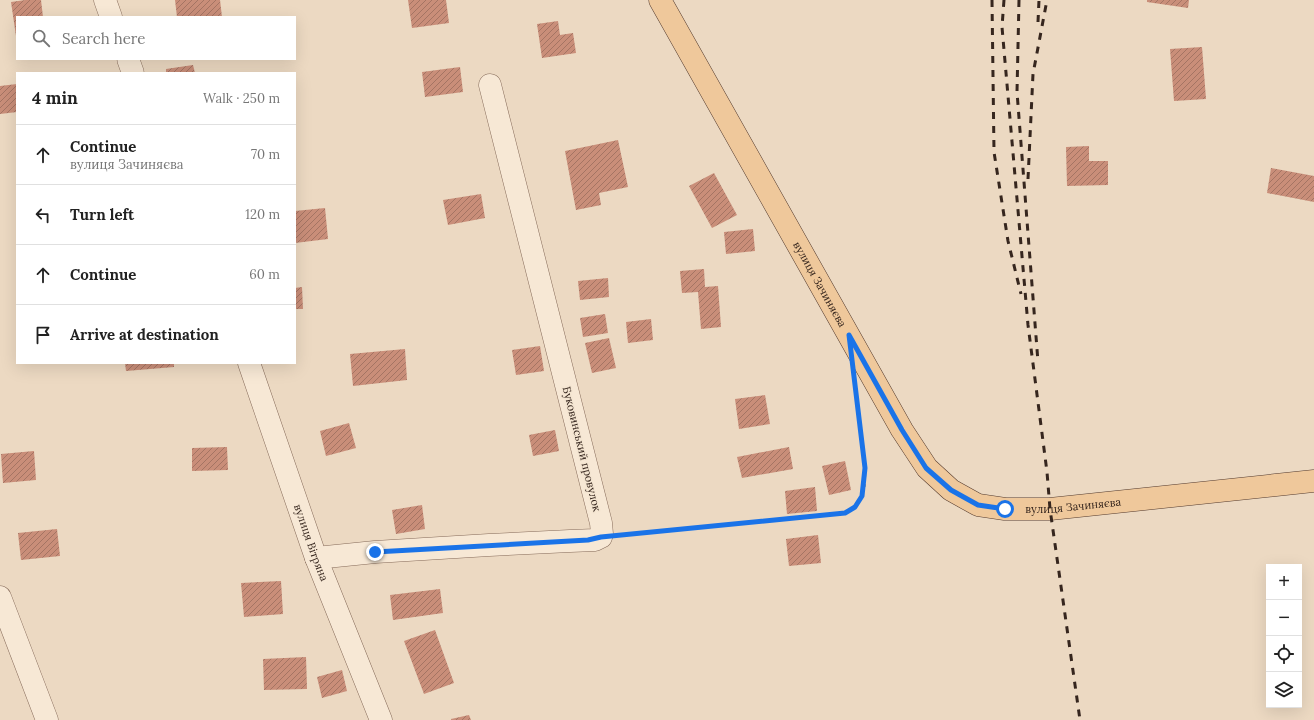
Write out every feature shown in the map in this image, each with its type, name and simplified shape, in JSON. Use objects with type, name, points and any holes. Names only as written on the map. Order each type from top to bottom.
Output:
[{"type":"main road","name":"вулиця Зачиняєва","points":[[660,0],[902,430],[926,468],[951,490],[978,505],[1005,509],[1050,509],[1314,481]]},
{"type":"street","points":[[105,0],[111,16]]},
{"type":"street","points":[[128,60],[133,72]]},
{"type":"street","name":"Буковинський провулок","points":[[490,85],[601,523],[601,537]]},
{"type":"street","name":"вулиця Вітряна","points":[[249,364],[316,558],[381,720]]},
{"type":"street","points":[[316,558],[488,544],[595,540],[601,537]]},
{"type":"street","points":[[0,597],[47,720]]},
{"type":"path","points":[[601,537],[845,513],[855,507],[862,496],[864,483],[865,468],[856,397]]},
{"type":"building","points":[[41,0],[43,16],[16,16],[16,36],[11,2]]},
{"type":"building","points":[[175,0],[220,0],[222,16],[177,16]]},
{"type":"building","points":[[408,0],[446,0],[449,23],[412,28]]},
{"type":"building","points":[[1147,0],[1189,0],[1188,8],[1147,2]]},
{"type":"building","points":[[558,21],[560,35],[573,33],[576,53],[542,58],[537,24]]},
{"type":"building","points":[[1202,47],[1206,99],[1174,101],[1170,49]]},
{"type":"building","points":[[193,65],[195,72],[166,72],[166,69]]},
{"type":"building","points":[[460,67],[463,92],[425,97],[422,72]]},
{"type":"building","points":[[16,84],[16,112],[0,114],[0,86]]},
{"type":"building","points":[[618,140],[628,187],[599,193],[601,205],[576,210],[565,151]]},
{"type":"building","points":[[1089,146],[1089,161],[1108,161],[1108,185],[1067,186],[1066,147]]},
{"type":"building","points":[[1271,168],[1314,176],[1314,202],[1267,193]]},
{"type":"building","points":[[714,173],[737,215],[712,228],[689,186]]},
{"type":"building","points":[[481,194],[485,218],[448,225],[443,200]]},
{"type":"building","points":[[325,208],[328,239],[296,243],[296,211]]},
{"type":"building","points":[[753,229],[755,251],[726,254],[724,232]]},
{"type":"building","points":[[704,269],[705,287],[718,286],[721,327],[701,329],[698,292],[682,293],[680,271]]},
{"type":"building","points":[[608,278],[609,297],[580,300],[578,281]]},
{"type":"building","points":[[302,287],[303,309],[296,309],[296,288]]},
{"type":"building","points":[[605,314],[608,333],[583,337],[580,318]]},
{"type":"building","points":[[651,319],[653,340],[628,343],[626,322]]},
{"type":"building","points":[[609,338],[616,368],[592,373],[585,343]]},
{"type":"building","points":[[540,346],[544,371],[516,375],[512,350]]},
{"type":"building","points":[[405,349],[407,380],[353,386],[350,354]]},
{"type":"building","points":[[125,364],[174,364],[174,367],[126,371]]},
{"type":"building","points":[[765,395],[770,424],[739,429],[735,399]]},
{"type":"building","points":[[349,423],[356,448],[326,456],[320,431]]},
{"type":"building","points":[[555,430],[559,451],[533,456],[529,435]]},
{"type":"building","points":[[227,447],[228,470],[192,471],[192,448]]},
{"type":"building","points":[[789,447],[793,469],[742,478],[737,457]]},
{"type":"building","points":[[34,451],[36,480],[3,483],[1,454]]},
{"type":"building","points":[[845,461],[851,490],[829,495],[822,466]]},
{"type":"building","points":[[815,487],[817,511],[787,514],[785,491]]},
{"type":"building","points":[[422,505],[425,529],[396,534],[392,510]]},
{"type":"building","points":[[57,529],[60,556],[21,560],[18,533]]},
{"type":"building","points":[[818,535],[821,563],[789,566],[786,539]]},
{"type":"building","points":[[281,581],[283,614],[244,617],[241,583]]},
{"type":"building","points":[[440,589],[443,613],[393,620],[390,595]]},
{"type":"building","points":[[435,630],[454,683],[424,694],[404,641]]},
{"type":"building","points":[[306,657],[307,689],[264,690],[263,659]]},
{"type":"building","points":[[342,670],[347,691],[322,698],[317,677]]},
{"type":"building","points":[[469,715],[471,720],[451,720],[451,719]]},
{"type":"railway","points":[[992,0],[994,152],[1008,241],[1021,294]]},
{"type":"railway","points":[[1004,0],[1002,27],[1028,325],[1047,472],[1050,509],[1080,720]]},
{"type":"railway","points":[[1019,0],[1017,92],[1038,362]]},
{"type":"railway","points":[[1038,22],[1039,0]]},
{"type":"railway","points":[[1028,179],[1033,74],[1047,0]]},
{"type":"route","points":[[375,552],[488,544],[595,540],[601,537],[845,513],[855,507],[862,496],[865,468],[849,335],[902,430],[926,468],[951,490],[978,505],[1005,509]]}]
